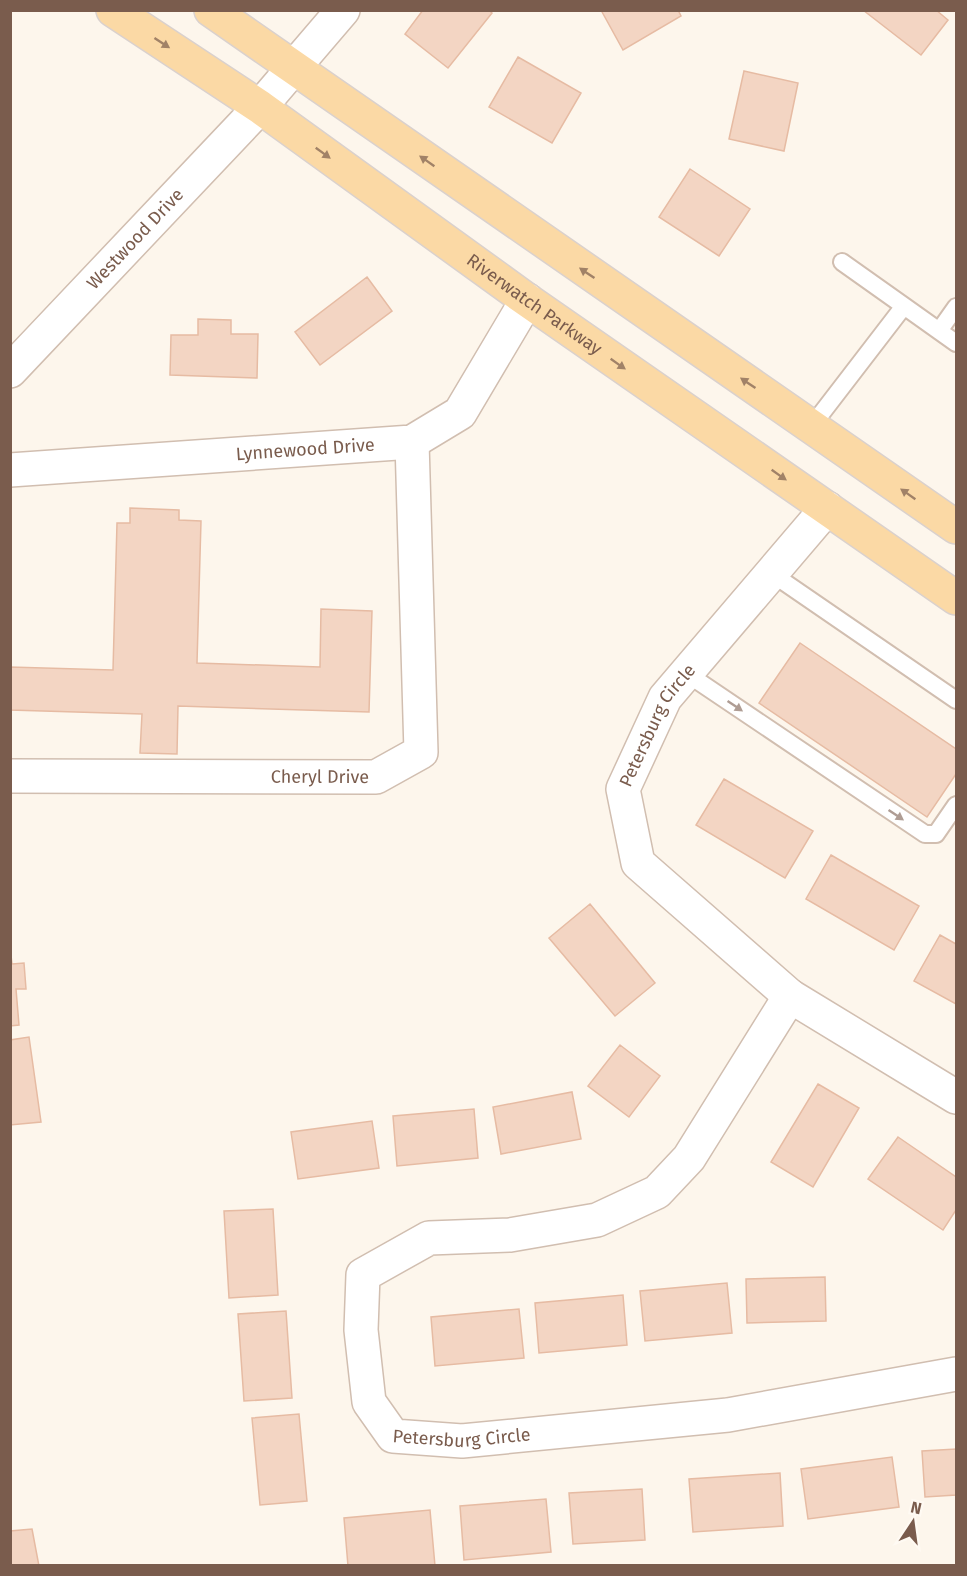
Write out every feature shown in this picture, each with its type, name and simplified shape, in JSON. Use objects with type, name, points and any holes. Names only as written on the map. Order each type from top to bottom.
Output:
[{"type":"main road","name":"Riverwatch Parkway","points":[[113,10],[260,107],[527,300],[957,598]]},
{"type":"main road","points":[[211,10],[545,244],[957,527]]},
{"type":"street","name":"Westwood Drive","points":[[10,371],[260,107],[343,10]]},
{"type":"street","name":"Lynnewood Drive","points":[[10,470],[412,442],[460,412],[527,300]]},
{"type":"street","name":"Cheryl Drive","points":[[10,776],[376,777],[421,752],[412,442]]},
{"type":"street","name":"Petersburg Circle","points":[[827,508],[665,698],[623,789],[638,863],[790,996],[957,1097]]},
{"type":"street","name":"Petersburg Circle","points":[[790,996],[689,1158],[657,1192],[597,1220],[510,1235],[429,1238],[363,1275],[361,1330],[369,1402],[393,1436],[462,1441],[728,1415],[957,1374]]},
{"type":"lane","points":[[842,262],[957,343]]},
{"type":"lane","points":[[811,427],[904,306]]},
{"type":"lane","points":[[939,331],[957,307]]},
{"type":"lane","points":[[771,573],[957,700]]},
{"type":"lane","points":[[686,673],[925,834],[936,834],[957,805]]},
{"type":"building","points":[[423,10],[489,10],[492,13],[448,68],[405,34]]},
{"type":"building","points":[[601,10],[678,10],[681,16],[623,50]]},
{"type":"building","points":[[863,10],[936,10],[948,20],[921,55]]},
{"type":"building","points":[[518,57],[581,93],[552,143],[489,107]]},
{"type":"building","points":[[744,71],[798,83],[784,151],[729,139]]},
{"type":"building","points":[[690,169],[750,209],[719,256],[659,217]]},
{"type":"building","points":[[367,277],[392,311],[320,365],[295,332]]},
{"type":"building","points":[[198,319],[231,320],[231,334],[258,334],[257,378],[170,375],[171,335],[198,335]]},
{"type":"building","points":[[130,508],[179,510],[179,520],[201,521],[197,663],[320,667],[321,609],[372,611],[369,712],[178,706],[177,754],[140,753],[142,714],[10,710],[10,667],[113,670],[117,523],[130,523]]},
{"type":"building","points":[[800,643],[956,749],[956,774],[927,817],[759,703]]},
{"type":"building","points":[[724,779],[813,831],[785,878],[696,825]]},
{"type":"building","points":[[831,855],[919,906],[894,950],[806,899]]},
{"type":"building","points":[[590,904],[655,983],[615,1016],[549,938]]},
{"type":"building","points":[[940,935],[956,944],[956,1004],[914,981]]},
{"type":"building","points":[[10,947],[12,964],[24,963],[26,989],[16,989],[19,1025],[10,1026]]},
{"type":"building","points":[[29,1037],[41,1122],[10,1125],[10,1040]]},
{"type":"building","points":[[620,1045],[660,1076],[629,1117],[588,1086]]},
{"type":"building","points":[[818,1084],[859,1108],[813,1187],[771,1162]]},
{"type":"building","points":[[572,1092],[581,1139],[501,1154],[493,1107]]},
{"type":"building","points":[[474,1109],[478,1158],[397,1166],[393,1116]]},
{"type":"building","points":[[372,1121],[379,1168],[298,1179],[291,1132]]},
{"type":"building","points":[[898,1137],[956,1177],[956,1210],[943,1230],[868,1179]]},
{"type":"building","points":[[273,1209],[278,1295],[229,1298],[224,1211]]},
{"type":"building","points":[[825,1277],[826,1321],[747,1323],[746,1279]]},
{"type":"building","points":[[727,1283],[732,1333],[645,1341],[640,1291]]},
{"type":"building","points":[[623,1295],[627,1345],[539,1353],[535,1303]]},
{"type":"building","points":[[519,1309],[524,1358],[435,1366],[431,1317]]},
{"type":"building","points":[[286,1311],[292,1398],[244,1401],[238,1314]]},
{"type":"building","points":[[299,1414],[307,1501],[260,1505],[252,1418]]},
{"type":"building","points":[[956,1449],[956,1495],[925,1497],[922,1451]]},
{"type":"building","points":[[892,1457],[899,1507],[808,1519],[801,1469]]},
{"type":"building","points":[[780,1473],[783,1526],[693,1532],[689,1479]]},
{"type":"building","points":[[642,1489],[645,1540],[573,1544],[569,1493]]},
{"type":"building","points":[[546,1499],[551,1552],[464,1560],[460,1506]]},
{"type":"building","points":[[430,1510],[435,1566],[348,1566],[344,1518]]},
{"type":"building","points":[[32,1529],[39,1566],[10,1566],[10,1531]]}]
